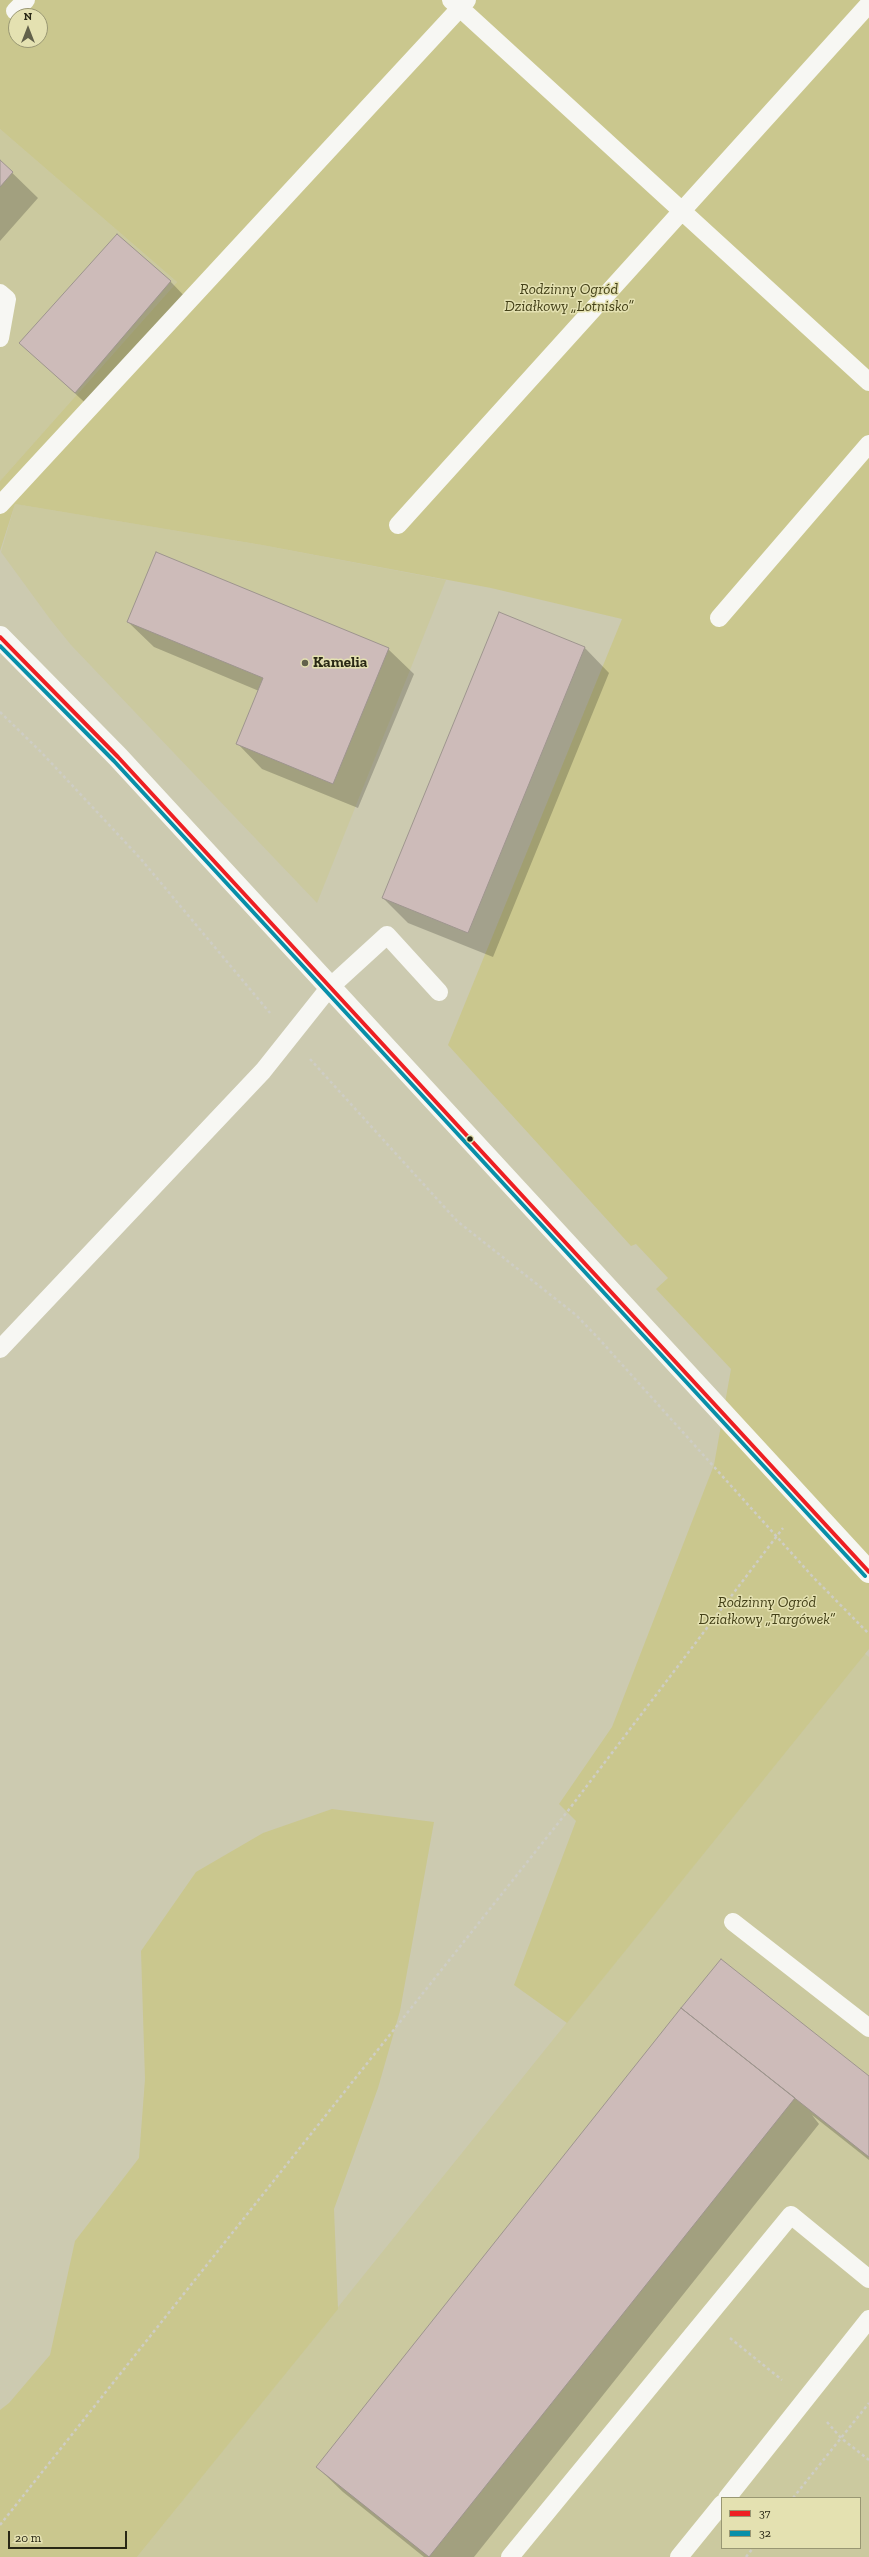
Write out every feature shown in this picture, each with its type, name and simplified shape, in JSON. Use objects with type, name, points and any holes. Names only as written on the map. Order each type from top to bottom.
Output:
[{"type":"street","points":[[0,637],[118,757],[329,988],[869,1572]]},
{"type":"lane","points":[[0,505],[459,3],[682,211],[869,382]]},
{"type":"lane","points":[[398,525],[869,4]]},
{"type":"lane","points":[[0,293],[7,299],[0,338]]},
{"type":"lane","points":[[719,618],[869,444]]},
{"type":"lane","points":[[0,1349],[263,1071],[290,1034],[329,988],[387,935],[439,992]]},
{"type":"lane","points":[[733,1922],[869,2028]]},
{"type":"lane","points":[[510,2557],[791,2215],[869,2279]]},
{"type":"lane","points":[[728,2497],[869,2319]]},
{"type":"lane","points":[[679,2557],[721,2505]]},
{"type":"path","points":[[0,712],[41,752],[140,858],[290,1034],[436,1201],[482,1242],[576,1316],[777,1536],[869,1634]]},
{"type":"path","points":[[0,2525],[562,1818],[785,1526]]},
{"type":"path","points":[[794,2497],[869,2403]]},
{"type":"path","points":[[746,2557],[752,2549]]},
{"type":"shaded area","points":[[0,129],[177,282],[0,481]]},
{"type":"shaded area","points":[[15,504],[262,545],[446,580],[317,903],[71,645],[50,619],[1,552]]},
{"type":"shaded area","points":[[864,1653],[869,1657],[869,2557],[137,2557]]},
{"type":"green space","points":[[0,0],[869,0],[869,1649],[567,2023],[514,1985],[576,1821],[559,1804],[612,1727],[714,1465],[731,1369],[656,1289],[668,1278],[636,1244],[631,1246],[448,1045],[622,619],[491,588],[262,545],[15,504],[0,551],[0,481],[177,282],[0,129]]},
{"type":"green space","points":[[332,1809],[434,1822],[400,2011],[378,2088],[334,2209],[338,2309],[137,2557],[0,2557],[0,2410],[9,2403],[50,2355],[75,2241],[139,2158],[145,2079],[141,1951],[196,1872],[263,1833]]},
{"type":"building","points":[[0,160],[13,172],[0,187]]},
{"type":"building","points":[[117,234],[171,281],[75,393],[19,343]]},
{"type":"building","name":"Kamelia","points":[[156,552],[389,648],[333,784],[236,744],[263,678],[127,622]]},
{"type":"building","points":[[499,612],[585,647],[468,933],[382,898]]},
{"type":"building","points":[[721,1959],[869,2076],[869,2157],[681,2008]]},
{"type":"building","points":[[681,2008],[795,2098],[429,2557],[316,2467]]},
{"type":"transit line","name":"37","points":[[0,637],[118,757],[869,1572]]},
{"type":"transit line","name":"32","points":[[0,646],[114,761],[865,1576]]},
{"type":"place","name":"Kamelia","points":[[305,663]]},
{"type":"park label","name":"Rodzinny Ogród Działkowy „Lotnisko”","points":[[569,298]]},
{"type":"park label","name":"Rodzinny Ogród Działkowy „Targówek”","points":[[767,1612]]}]
